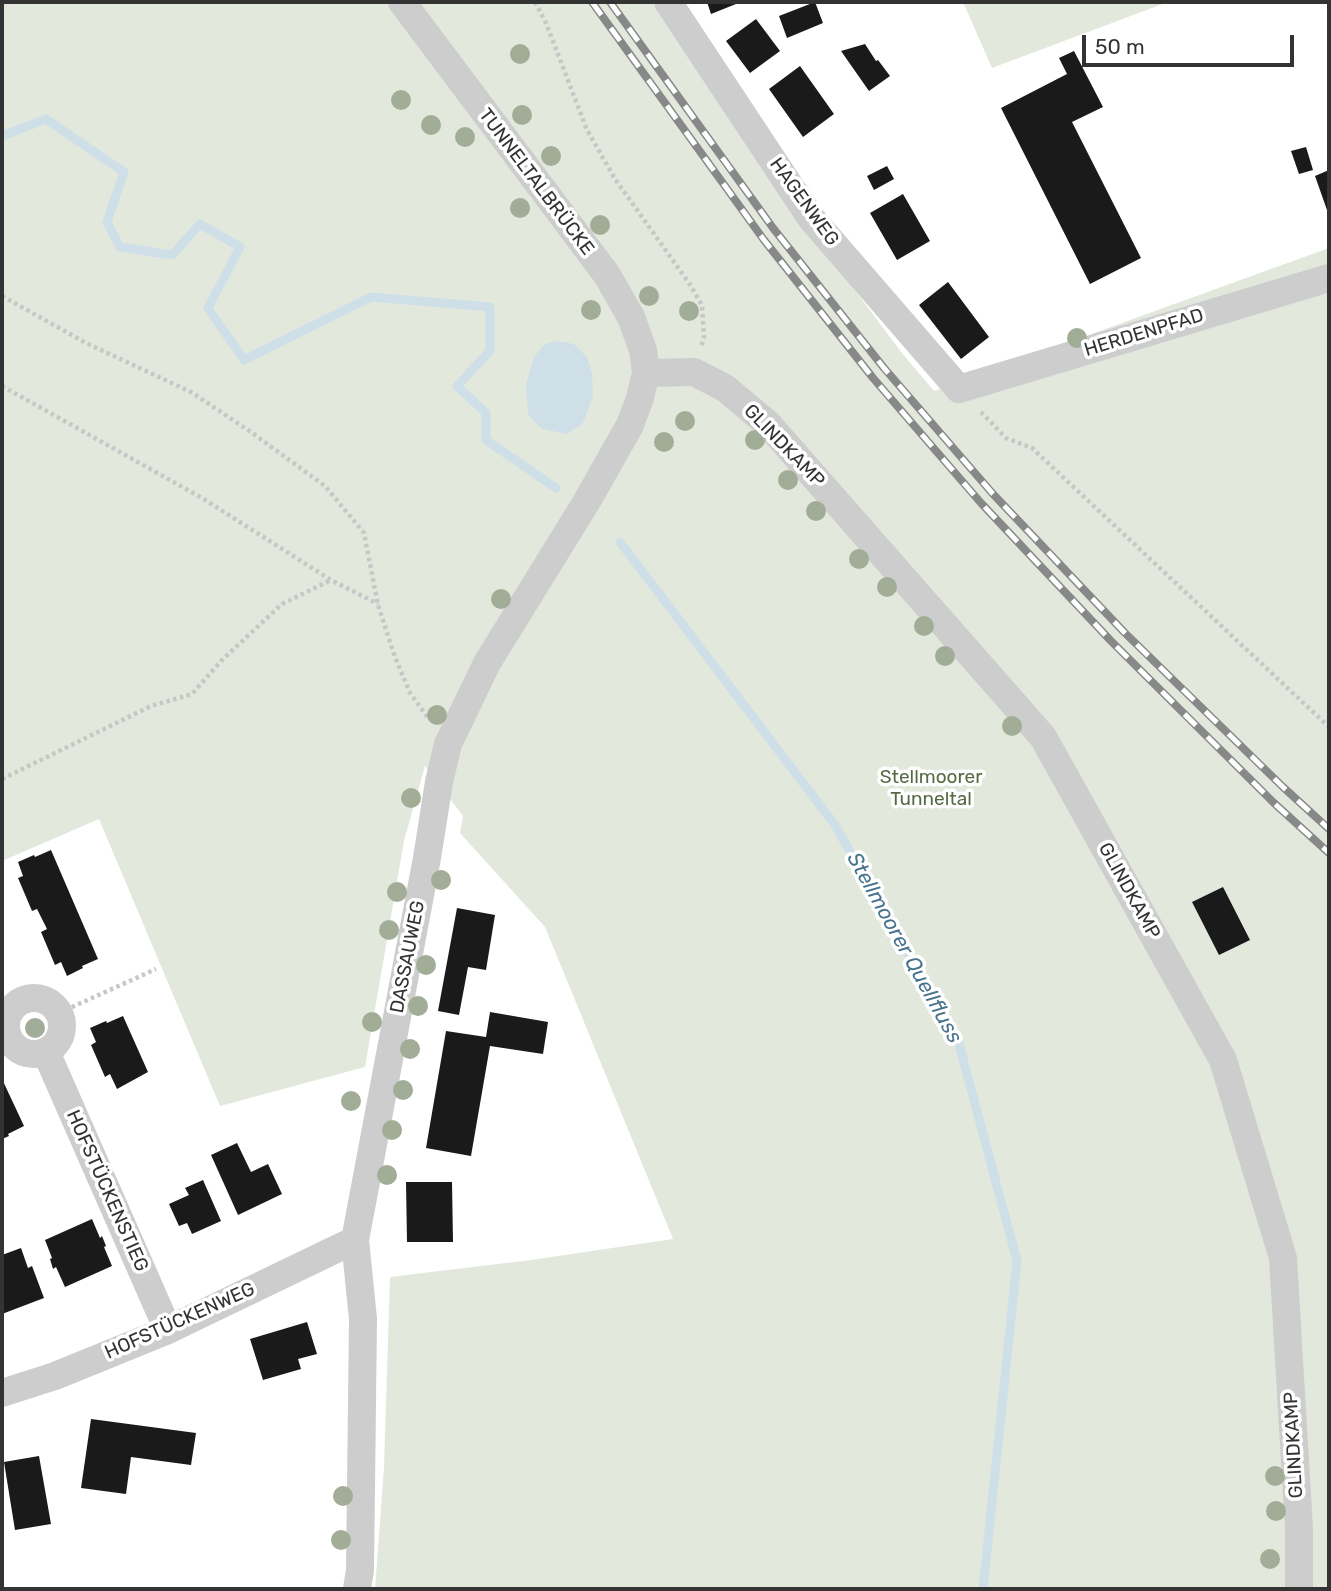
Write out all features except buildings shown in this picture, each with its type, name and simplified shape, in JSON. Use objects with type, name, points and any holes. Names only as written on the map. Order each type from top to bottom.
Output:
[{"type":"street","name":"TUNNELTALBRÜCKE","points":[[402,2],[607,275],[631,317],[643,350],[646,373]]},
{"type":"street","name":"HAGENWEG","points":[[668,2],[811,218],[959,389]]},
{"type":"street","name":"HERDENPFAD","points":[[959,389],[1329,278]]},
{"type":"street","name":"GLINDKAMP","points":[[646,373],[694,372],[725,387],[768,424],[1044,737],[1223,1060],[1283,1258],[1299,1529],[1299,1589]]},
{"type":"street","name":"DASSAUWEG","points":[[357,1589],[360,1570],[363,1319],[355,1240],[448,744],[487,663],[587,501],[630,425],[646,373]]},
{"type":"street","points":[[28,998],[39,998],[53,1005],[59,1013],[62,1032],[56,1044],[46,1052],[26,1054],[6,1044],[7,1018],[18,1003],[28,998]]},
{"type":"street","name":"HOFSTÜCKENSTIEG","points":[[46,1052],[168,1330]]},
{"type":"street","name":"HOFSTÜCKENWEG","points":[[2,1393],[55,1376],[168,1330],[355,1240]]},
{"type":"path","points":[[535,2],[546,23],[587,130],[615,179],[702,305],[704,337],[694,372]]},
{"type":"path","points":[[2,296],[86,343],[191,392],[325,486],[365,533],[378,605],[395,657],[410,693],[448,744]]},
{"type":"path","points":[[2,386],[202,498],[331,580],[378,605]]},
{"type":"path","points":[[959,389],[1006,438],[1032,448],[1329,727]]},
{"type":"path","points":[[2,779],[152,706],[192,694],[221,661],[282,604],[331,580]]},
{"type":"path","points":[[59,1013],[156,969]]},
{"type":"green space","name":"Stellmoorer Tunneltal","points":[[2,2],[652,2],[759,162],[902,353],[934,391],[1329,248],[1329,1589],[375,1589],[384,1467],[390,1277],[673,1239],[545,927],[460,833],[463,816],[425,766],[404,841],[365,1067],[220,1106],[99,819],[2,861]]},
{"type":"green space","points":[[963,2],[1168,2],[992,68]]},
{"type":"shaded area","points":[[557,341],[574,344],[587,357],[592,373],[593,396],[583,423],[567,434],[542,429],[528,414],[526,384],[534,357],[545,344]]},
{"type":"waterway","name":"Stellmoorer Quellfluss","points":[[2,136],[46,119],[124,172],[107,222],[120,247],[172,255],[200,224],[240,247],[208,308],[244,360],[371,297],[490,307],[490,351],[457,386],[486,413],[486,440],[556,488]]},
{"type":"waterway","name":"Stellmoorer Quellfluss","points":[[620,542],[835,825],[959,1044],[1017,1261],[983,1589]]},
{"type":"railway","points":[[592,2],[764,240],[873,378],[981,503],[1111,641],[1274,803],[1329,853]]},
{"type":"railway","points":[[610,2],[773,228],[884,368],[993,494],[1125,633],[1329,829]]}]
